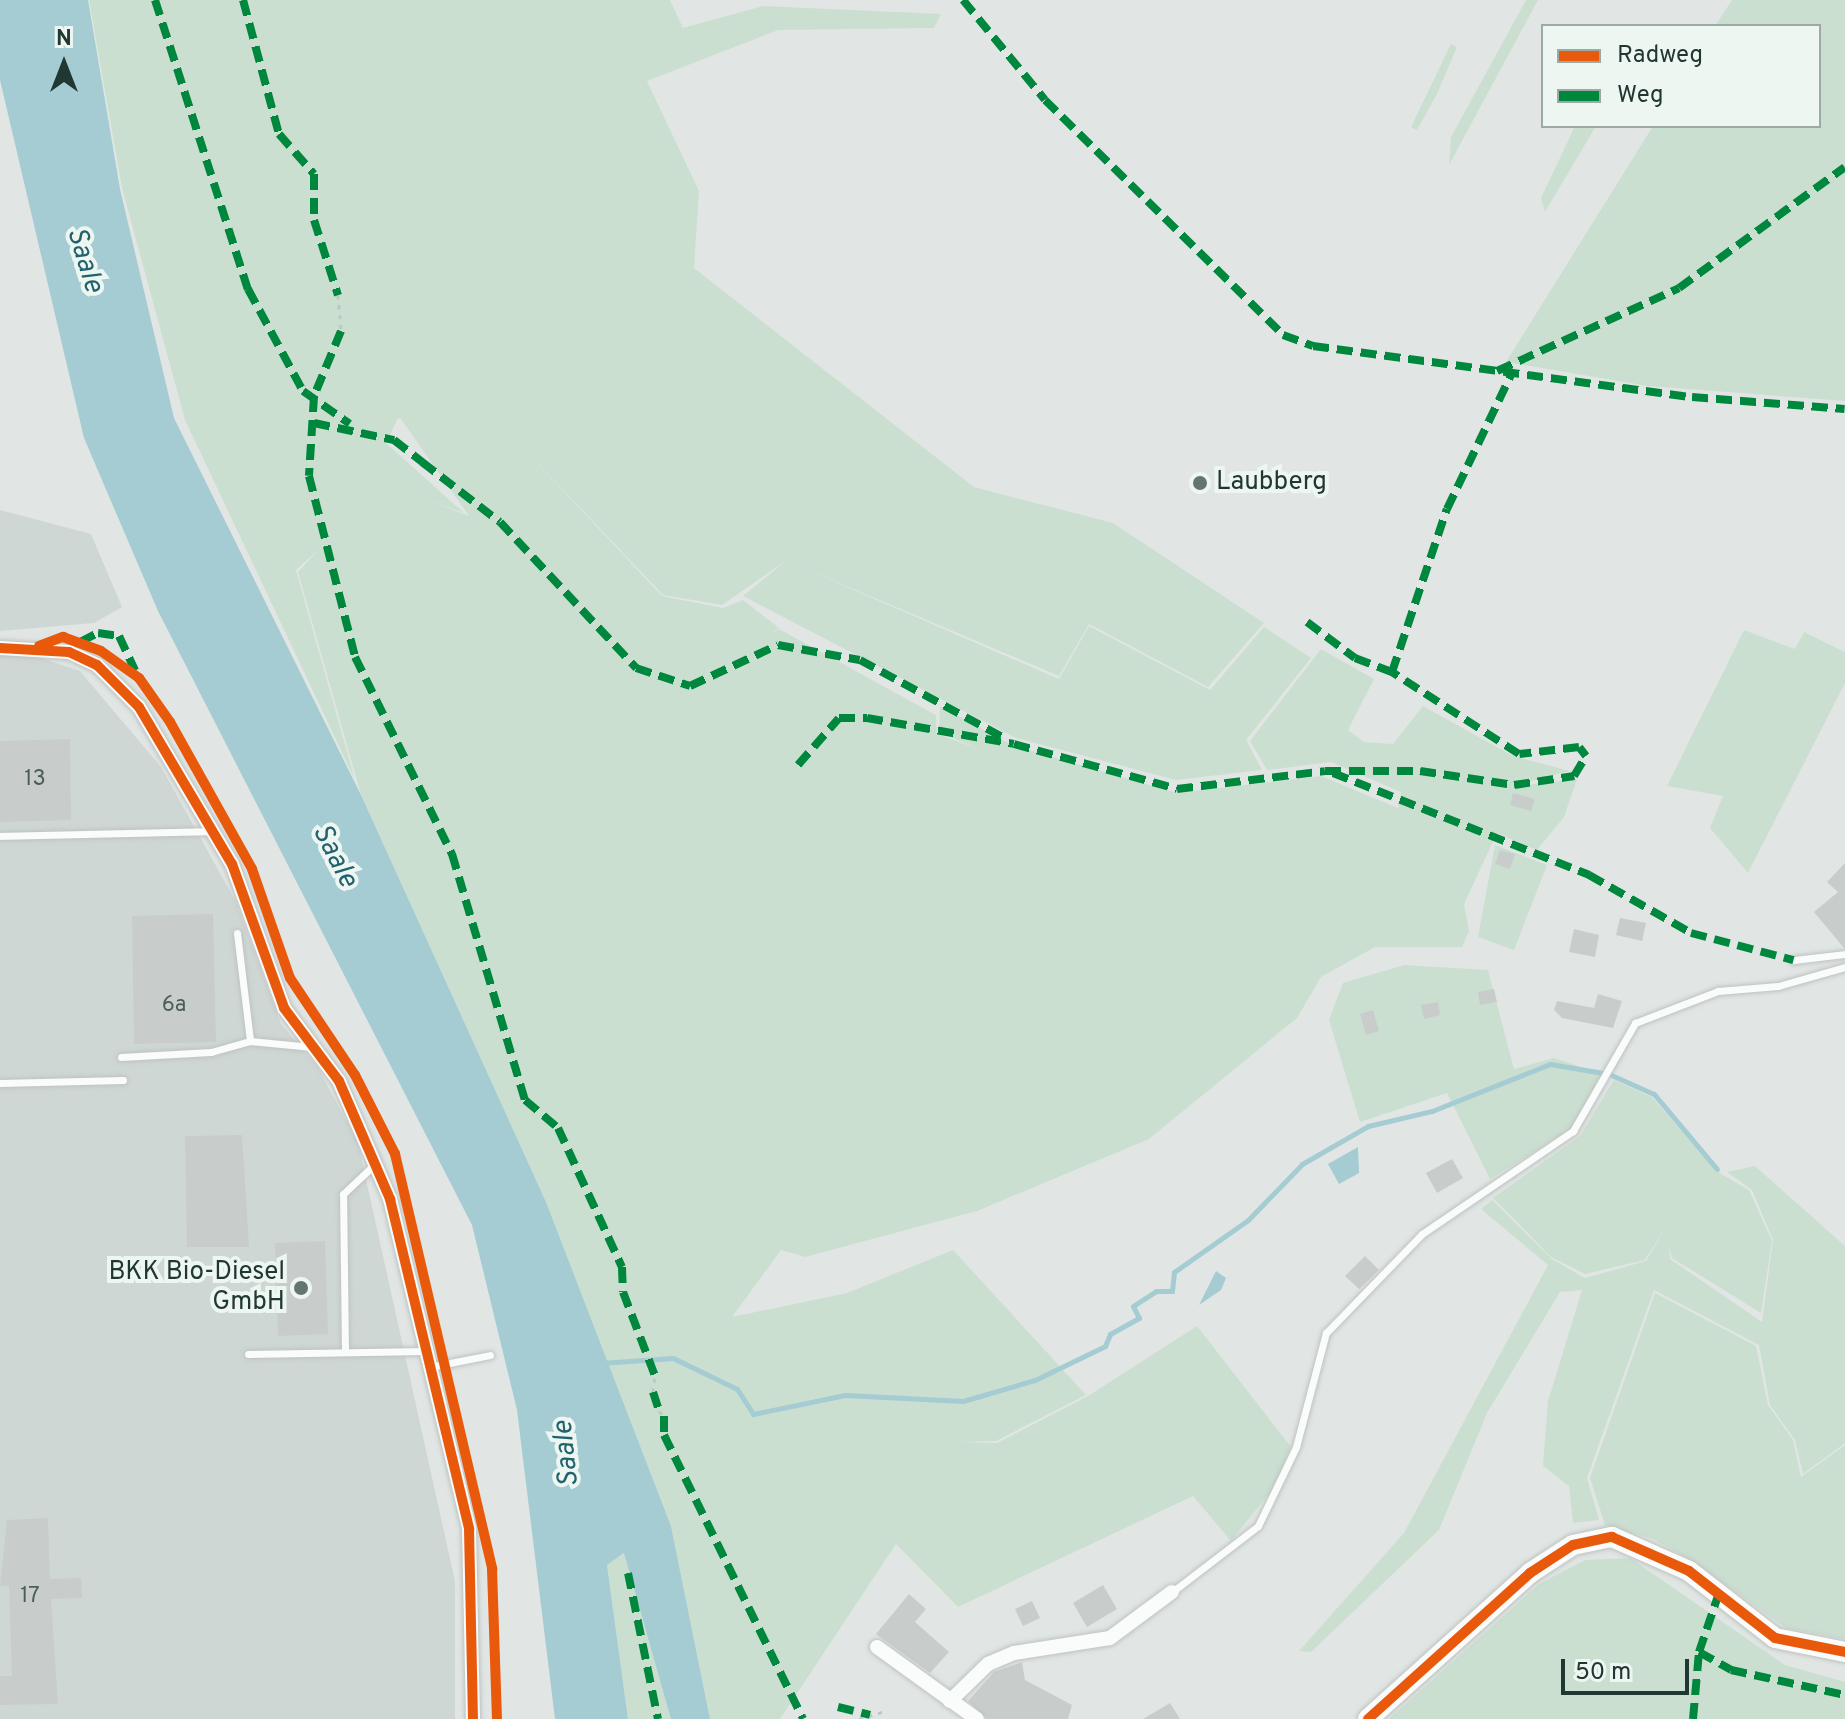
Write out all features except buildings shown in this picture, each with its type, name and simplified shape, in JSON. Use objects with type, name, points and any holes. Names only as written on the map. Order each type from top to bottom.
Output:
[{"type":"street","points":[[0,648],[69,652],[97,665],[139,707],[214,831],[248,897],[284,1008],[339,1081],[375,1164],[469,1529],[473,1719]]},
{"type":"street","points":[[1375,1712],[1530,1573],[1573,1545],[1612,1537],[1689,1571],[1775,1638],[1845,1652]]},
{"type":"street","points":[[950,1701],[988,1664],[1014,1653],[1110,1638],[1172,1592]]},
{"type":"street","points":[[877,1647],[977,1719]]},
{"type":"lane","points":[[0,836],[214,831]]},
{"type":"lane","points":[[237,933],[250,1041]]},
{"type":"lane","points":[[1793,960],[1845,954]]},
{"type":"lane","points":[[1172,1592],[1258,1526],[1296,1447],[1326,1333],[1422,1234],[1573,1131],[1607,1081],[1635,1023],[1656,1010],[1845,967]]},
{"type":"lane","points":[[121,1057],[211,1052],[250,1041],[313,1047]]},
{"type":"lane","points":[[0,1083],[123,1080]]},
{"type":"lane","points":[[345,1352],[343,1194],[375,1164]]},
{"type":"lane","points":[[248,1354],[425,1351]]},
{"type":"lane","points":[[429,1367],[490,1355]]},
{"type":"path","points":[[338,295],[341,331]]},
{"type":"path","points":[[653,1392],[655,1376]]},
{"type":"path","points":[[659,1411],[664,1416]]},
{"type":"path","points":[[859,1719],[885,1711]]},
{"type":"shaded area","points":[[0,510],[91,534],[122,607],[94,623],[0,631]]},
{"type":"shaded area","points":[[29,654],[80,671],[161,767],[235,900],[281,1024],[318,1068],[358,1143],[455,1581],[455,1719],[0,1719],[0,655]]},
{"type":"green space","points":[[89,0],[670,0],[683,28],[763,6],[941,14],[934,28],[778,30],[647,81],[699,191],[694,268],[974,487],[1113,523],[1264,623],[1208,687],[1089,624],[1059,676],[792,563],[1059,679],[1089,626],[1210,690],[1264,627],[1311,658],[1246,740],[1262,770],[1176,780],[1016,738],[743,596],[787,560],[722,605],[663,595],[511,435],[662,596],[723,608],[743,600],[779,628],[769,634],[779,629],[936,715],[937,734],[979,749],[939,732],[940,706],[1012,745],[1177,793],[1321,776],[1398,808],[1401,792],[1331,762],[1267,770],[1250,741],[1321,649],[1374,679],[1348,730],[1364,742],[1393,744],[1423,706],[1513,756],[1570,771],[1509,787],[1577,779],[1564,817],[1537,850],[1497,833],[1464,904],[1469,931],[1462,947],[1375,947],[1321,977],[1297,1018],[1149,1139],[977,1211],[805,1257],[781,1250],[732,1317],[847,1293],[953,1250],[1086,1395],[996,1441],[961,1442],[997,1443],[1088,1396],[1197,1326],[1291,1447],[1275,1486],[1231,1541],[1193,1496],[958,1607],[896,1544],[780,1719],[710,1719],[671,1526],[546,1202],[361,795],[298,572],[318,550],[296,570],[355,780],[185,420],[122,188]],"holes":[[[398,418],[469,516],[427,500],[464,513],[386,443]]]},
{"type":"green space","points":[[1526,0],[1538,0],[1449,165],[1451,137]]},
{"type":"green space","points":[[1732,0],[1845,0],[1845,401],[1648,386],[1506,362],[1652,128],[1821,128],[1821,24],[1716,24]]},
{"type":"green space","points":[[1451,44],[1457,47],[1417,130],[1411,127]]},
{"type":"green space","points":[[1574,128],[1595,128],[1545,212],[1541,198]]},
{"type":"green space","points":[[1744,630],[1795,649],[1804,632],[1845,652],[1845,683],[1748,873],[1710,828],[1723,796],[1667,786]]},
{"type":"green space","points":[[1495,845],[1547,865],[1514,950],[1478,937]]},
{"type":"green space","points":[[1404,965],[1488,970],[1514,1069],[1554,1058],[1605,1075],[1571,1129],[1490,1179],[1447,1093],[1360,1122],[1329,1020],[1343,983]]},
{"type":"green space","points":[[1614,1080],[1652,1097],[1718,1172],[1749,1190],[1772,1241],[1761,1313],[1672,1258],[1669,1247],[1670,1259],[1762,1322],[1773,1240],[1752,1190],[1727,1172],[1755,1166],[1845,1246],[1845,1443],[1803,1474],[1795,1440],[1770,1405],[1759,1345],[1654,1290],[1587,1478],[1599,1520],[1573,1523],[1569,1486],[1543,1466],[1548,1401],[1582,1290],[1560,1292],[1487,1413],[1439,1530],[1311,1652],[1299,1651],[1404,1533],[1548,1265],[1481,1209],[1492,1200],[1552,1259],[1585,1278],[1646,1261],[1666,1227],[1645,1260],[1585,1274],[1551,1257],[1493,1198],[1580,1136]]},
{"type":"green space","points":[[1655,1293],[1756,1346],[1768,1405],[1793,1440],[1801,1477],[1845,1445],[1845,1639],[1786,1628],[1693,1561],[1653,1539],[1605,1525],[1590,1478]]},
{"type":"green space","points":[[625,1553],[641,1593],[671,1719],[628,1719],[607,1565]]},
{"type":"green space","points":[[1630,1558],[1785,1665],[1845,1682],[1845,1719],[1389,1719],[1539,1584],[1585,1560]]},
{"type":"water","name":"Saale","points":[[0,0],[88,0],[120,189],[174,418],[361,795],[546,1202],[671,1526],[710,1719],[671,1719],[624,1553],[607,1565],[628,1719],[555,1719],[517,1410],[472,1225],[158,611],[84,438],[0,80]]},
{"type":"water","points":[[1358,1147],[1359,1173],[1339,1184],[1328,1164]]},
{"type":"water","points":[[1216,1271],[1226,1278],[1221,1290],[1199,1305]]},
{"type":"waterway","points":[[601,1363],[673,1358],[737,1389],[753,1414],[845,1395],[963,1401],[1035,1380],[1105,1346],[1110,1334],[1139,1318],[1133,1306],[1156,1291],[1172,1291],[1174,1272],[1248,1220],[1302,1164],[1368,1126],[1432,1111],[1550,1064],[1609,1074],[1654,1094],[1717,1169]]},
{"type":"marked path","points":[[155,0],[248,289],[303,391],[350,424]]},
{"type":"marked path","points":[[243,0],[279,134],[314,174],[314,220],[338,295]]},
{"type":"marked path","points":[[963,0],[1045,100],[1283,335],[1313,346],[1692,397],[1845,409]]},
{"type":"marked path","points":[[1497,371],[1679,288],[1845,167]]},
{"type":"marked path","points":[[341,331],[314,396],[309,476],[355,657],[452,854],[525,1100],[558,1128],[622,1267],[623,1292],[655,1376]]},
{"type":"marked path","points":[[798,765],[839,718],[867,718],[1014,744],[1177,789],[1325,771],[1420,771],[1514,785],[1574,776],[1586,756],[1579,747],[1519,754],[1392,672],[1447,509],[1512,373]]},
{"type":"marked path","points":[[314,423],[394,440],[500,522],[636,668],[690,686],[778,645],[860,660],[1006,739]]},
{"type":"marked path","points":[[1307,622],[1355,658],[1392,672]]},
{"type":"marked path","points":[[80,642],[98,633],[119,636],[135,671]]},
{"type":"marked path","points":[[1333,773],[1589,875],[1691,933],[1793,960]]},
{"type":"marked path","points":[[653,1392],[659,1411]]},
{"type":"marked path","points":[[664,1416],[664,1435],[803,1719]]},
{"type":"marked path","points":[[628,1573],[658,1719]]},
{"type":"marked path","points":[[1693,1719],[1699,1652],[1718,1596]]},
{"type":"marked path","points":[[1699,1652],[1731,1670],[1845,1695]]},
{"type":"marked path","points":[[838,1707],[870,1715]]},
{"type":"cycle path","points":[[39,646],[63,637],[101,651],[139,678],[170,722],[252,869],[290,978],[355,1075],[395,1154],[492,1569],[497,1719]]},
{"type":"cycle path","points":[[0,648],[69,652],[97,665],[139,707],[232,864],[284,1008],[339,1081],[390,1199],[469,1529],[473,1719]]},
{"type":"cycle path","points":[[1368,1719],[1530,1573],[1573,1545],[1612,1537],[1689,1571],[1775,1638],[1845,1652]]},
{"type":"place","name":"Laubberg","points":[[1200,483]]},
{"type":"place","name":"BKK Bio-Diesel GmbH","points":[[301,1288]]}]
